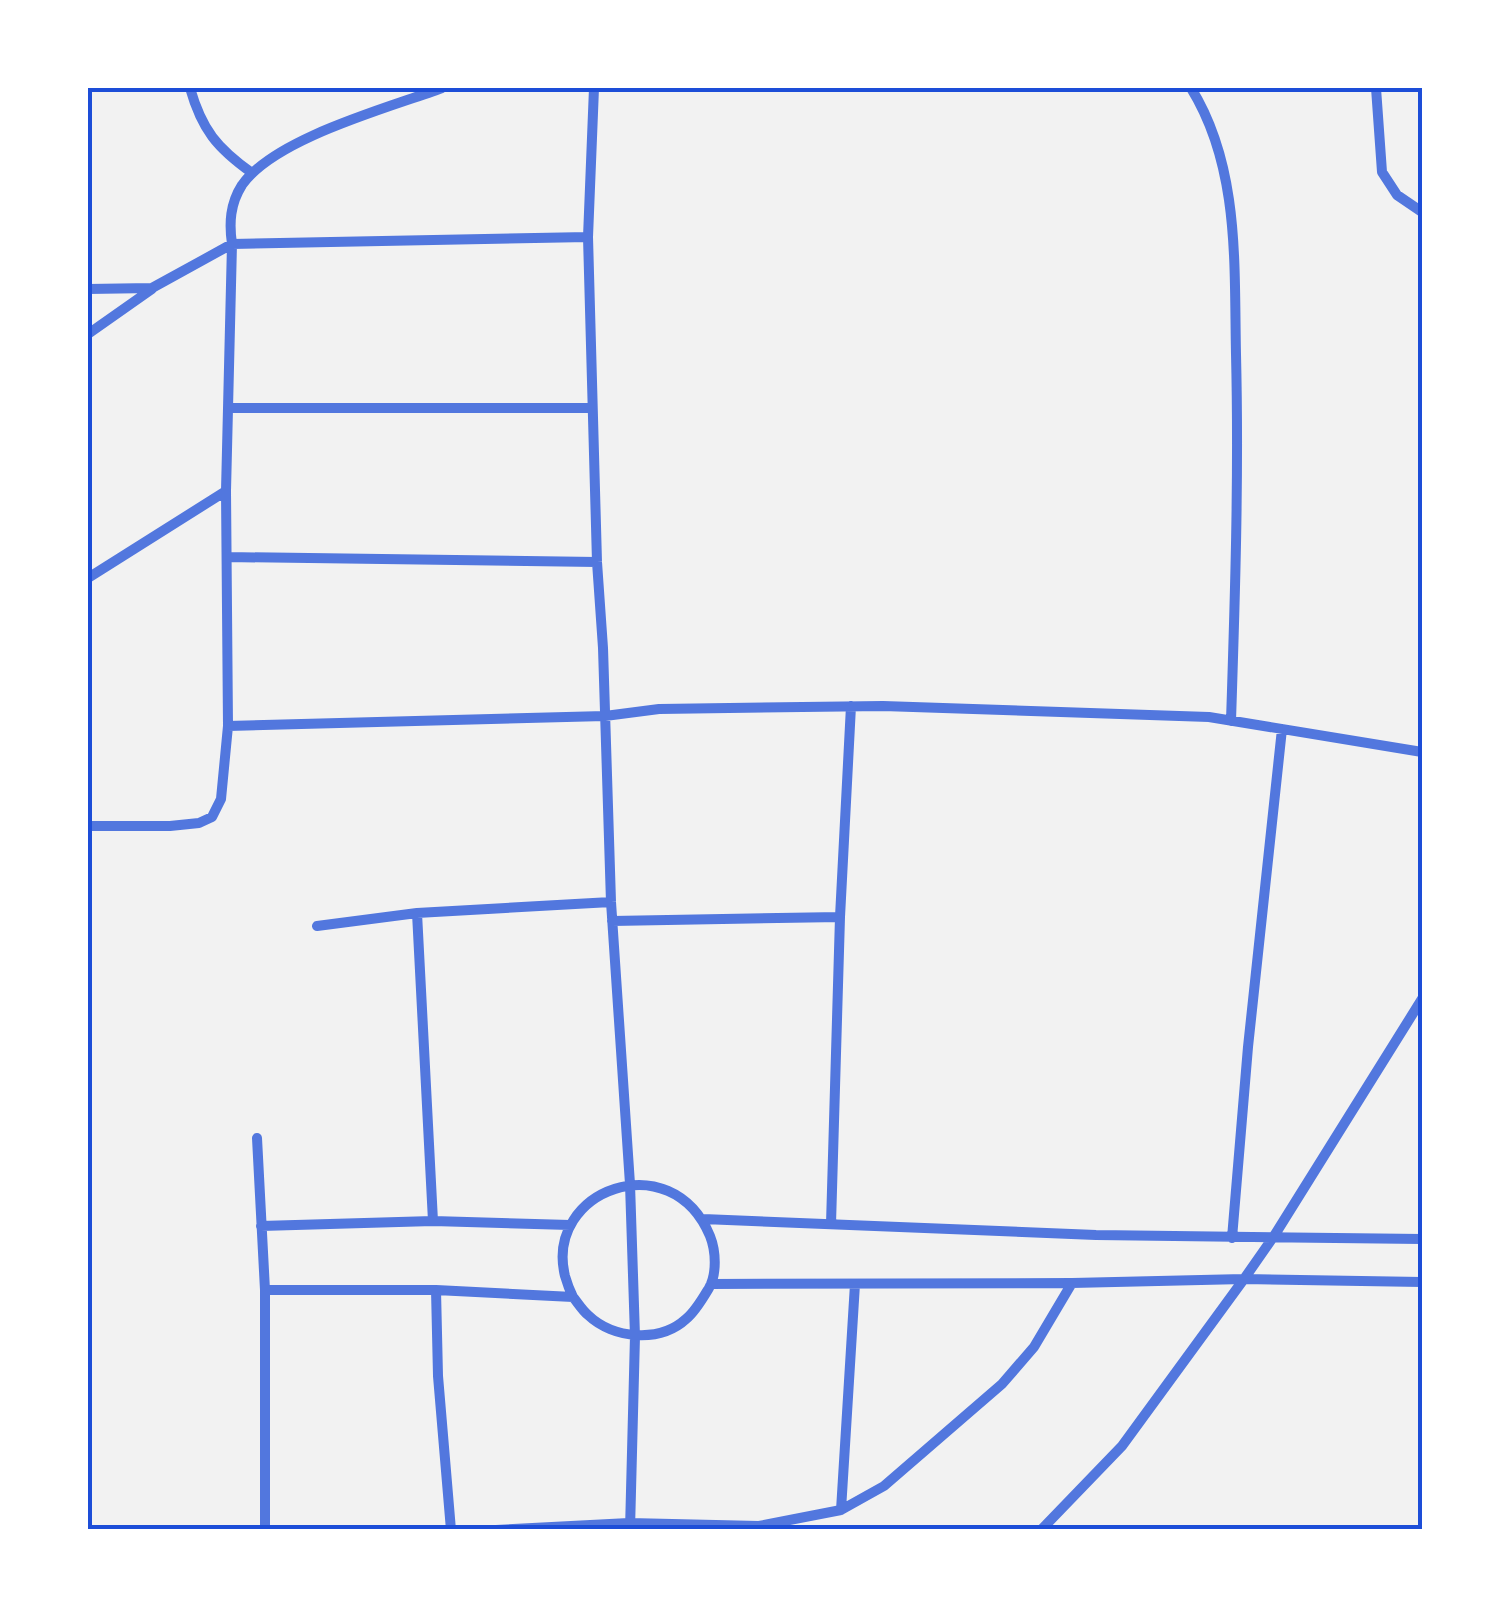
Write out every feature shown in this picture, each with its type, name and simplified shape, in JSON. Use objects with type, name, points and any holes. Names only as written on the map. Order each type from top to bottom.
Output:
[{"type":"street","points":[[190,88],[215,144],[252,174]]},
{"type":"street","points":[[88,826],[199,823],[212,817],[221,799],[228,726],[226,491],[232,244],[229,222],[242,186],[278,154],[321,132],[442,88]]},
{"type":"street","points":[[594,88],[588,237],[597,562],[635,1336],[629,1526]]},
{"type":"street","points":[[1191,88],[1206,112],[1220,151],[1230,202],[1238,409],[1231,721]]},
{"type":"street","points":[[1376,88],[1382,172],[1396,196],[1422,212]]},
{"type":"street","points":[[88,334],[152,288],[232,244],[588,237]]},
{"type":"street","points":[[88,290],[152,288]]},
{"type":"street","points":[[228,408],[592,408]]},
{"type":"street","points":[[88,578],[226,491]]},
{"type":"street","points":[[228,557],[597,562]]},
{"type":"street","points":[[832,1224],[840,917],[851,706]]},
{"type":"street","points":[[228,726],[851,706],[1062,710],[1209,717],[1422,752]]},
{"type":"street","points":[[1232,1238],[1282,729]]},
{"type":"street","points":[[317,926],[417,913],[611,902]]},
{"type":"street","points":[[417,913],[433,1221]]},
{"type":"street","points":[[612,921],[840,917]]},
{"type":"street","points":[[1041,1530],[1122,1446],[1244,1280],[1422,999]]},
{"type":"street","points":[[257,1138],[265,1290],[265,1530]]},
{"type":"street","points":[[630,1184],[658,1186],[684,1198],[703,1218],[714,1244],[714,1272],[711,1284],[687,1319],[662,1332],[635,1336],[610,1330],[589,1317],[573,1298],[564,1274],[564,1249],[570,1225],[606,1191],[630,1184]]},
{"type":"street","points":[[703,1218],[1096,1236],[1422,1239]]},
{"type":"street","points":[[261,1226],[433,1221],[570,1225]]},
{"type":"street","points":[[711,1284],[1422,1282]]},
{"type":"street","points":[[496,1530],[759,1526],[841,1510],[884,1486],[1002,1384],[1034,1347],[1072,1283]]},
{"type":"street","points":[[841,1510],[855,1284]]},
{"type":"street","points":[[265,1290],[436,1290],[573,1298]]},
{"type":"street","points":[[436,1290],[438,1376],[451,1530]]}]
